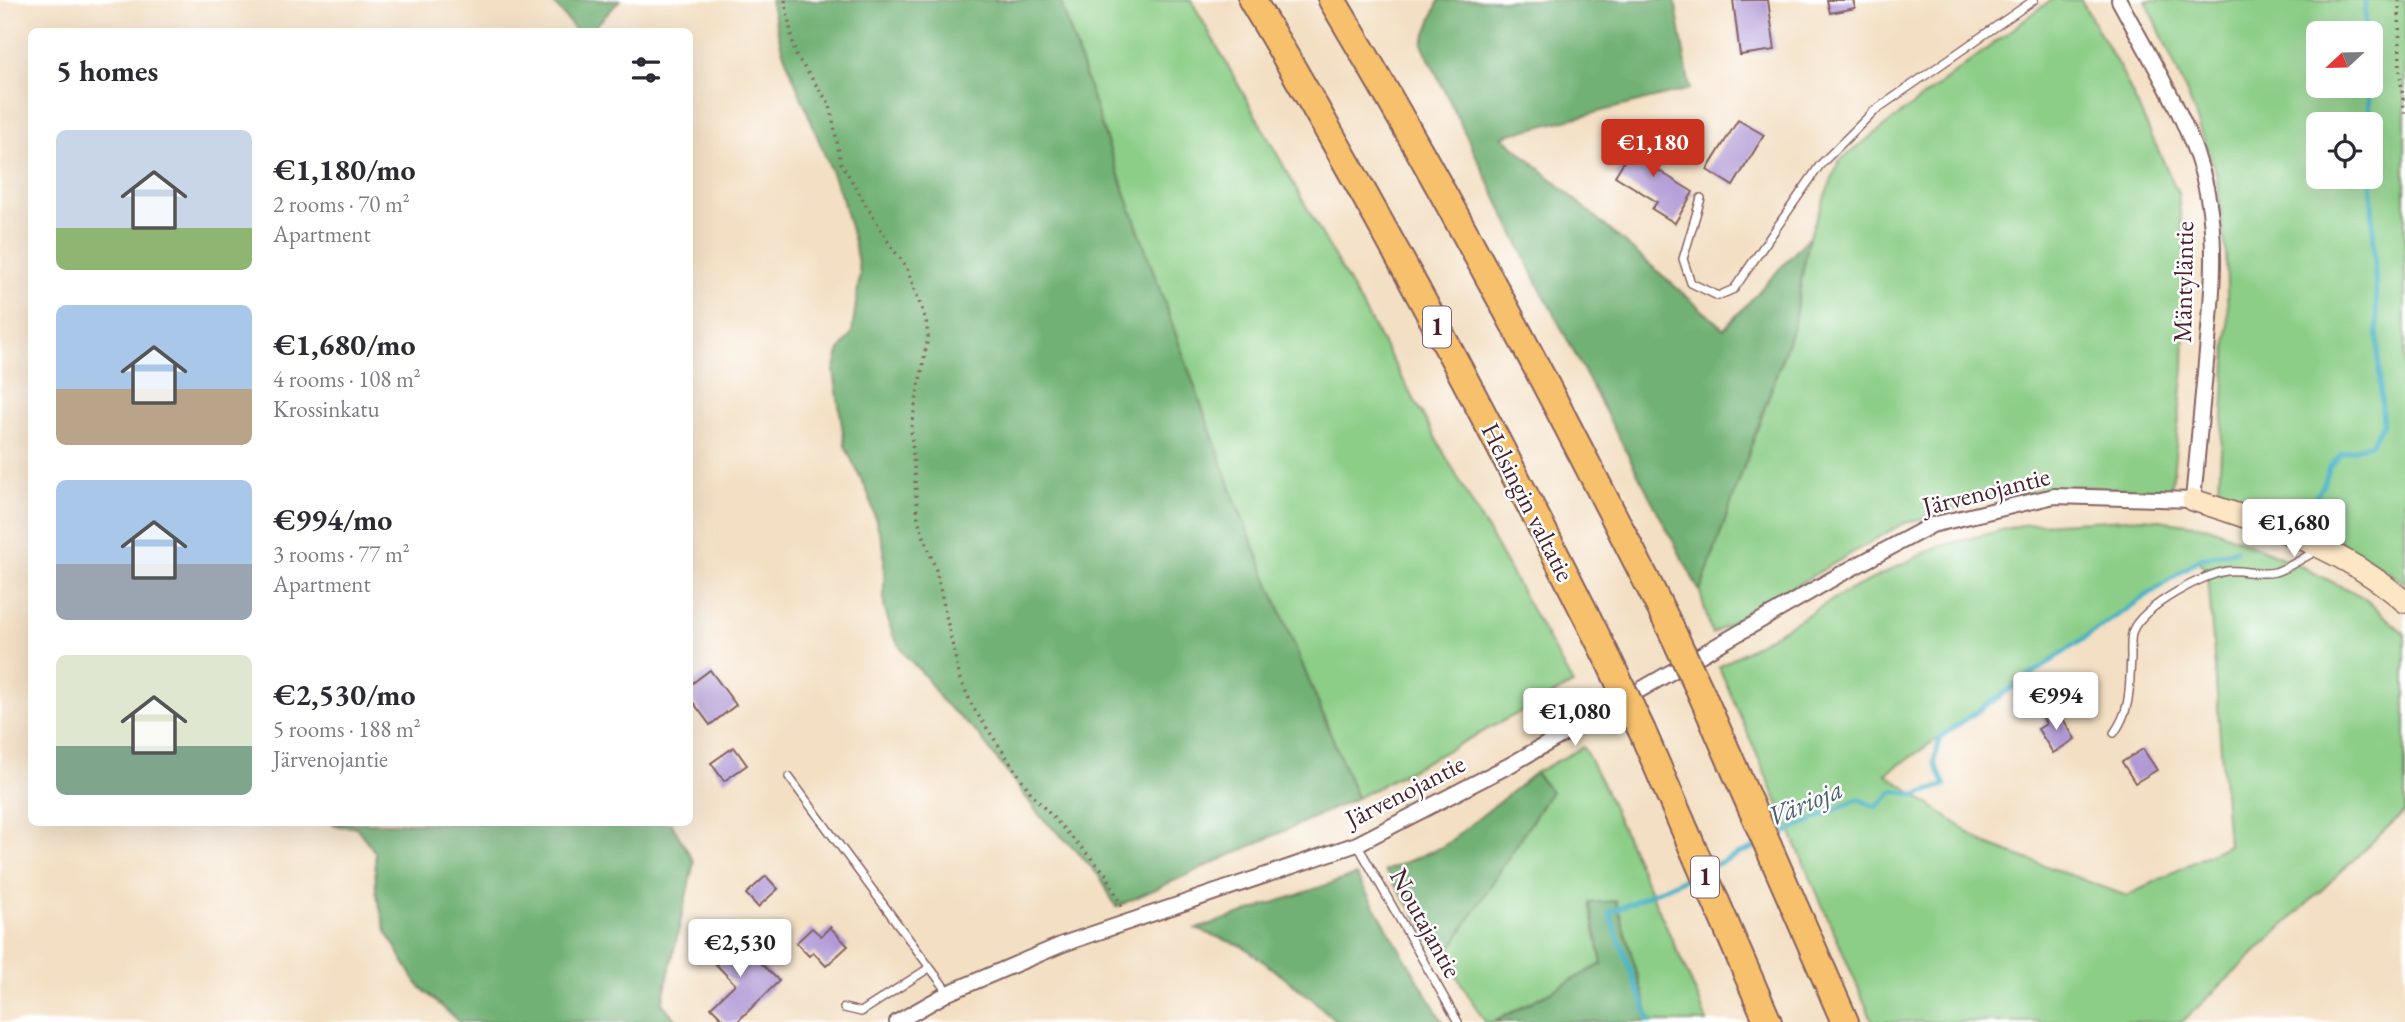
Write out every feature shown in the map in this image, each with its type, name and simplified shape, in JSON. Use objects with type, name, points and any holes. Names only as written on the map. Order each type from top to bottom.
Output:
[{"type":"highway","name":"Helsingin valtatie","points":[[1252,0],[1311,98],[1397,252],[1506,456],[1642,731],[1768,1022]]},
{"type":"highway","points":[[1332,0],[1457,219],[1566,422],[1670,627],[1845,1022]]},
{"type":"street","name":"Mäntyläntie","points":[[2119,0],[2191,141],[2209,205],[2213,239],[2212,304],[2193,500]]},
{"type":"street","name":"Järvenojantie","points":[[897,1022],[948,993],[1063,944],[1357,844],[1510,765],[1841,574],[1932,525],[2054,496],[2193,500]]},
{"type":"street","points":[[2193,500],[2256,520],[2321,548],[2388,587],[2405,602]]},
{"type":"lane","points":[[1701,198],[1683,259],[1691,283],[1718,296],[1734,289],[1820,165],[1874,111],[2034,0]]},
{"type":"lane","points":[[2114,733],[2129,706],[2133,630],[2143,617],[2184,587],[2208,575],[2230,571],[2259,575],[2277,572],[2321,548]]},
{"type":"lane","points":[[789,777],[948,993]]},
{"type":"lane","name":"Noutajantie","points":[[1357,844],[1458,1022]]},
{"type":"lane","points":[[844,1008],[861,1012],[929,968]]},
{"type":"path","points":[[785,0],[795,54],[830,105],[841,163],[892,248],[906,266],[926,320],[928,338],[911,428],[918,520],[936,570],[960,679],[974,709],[1033,796],[1107,875],[1128,923]]},
{"type":"path","points":[[2399,0],[2400,72],[2405,117]]},
{"type":"path","points":[[2405,337],[2405,343]]},
{"type":"green space","points":[[551,0],[620,0],[594,28],[574,28]]},
{"type":"green space","points":[[770,0],[1060,0],[1108,145],[1237,505],[1357,798],[1116,907],[1100,877],[1041,817],[977,733],[942,701],[925,676],[907,657],[893,635],[884,607],[884,548],[868,493],[845,446],[834,371],[839,352],[852,333],[860,274],[854,242],[842,198],[782,49]]},
{"type":"green space","points":[[1060,0],[1191,0],[1573,684],[1357,798],[1237,505],[1108,145]]},
{"type":"green space","points":[[1439,0],[1675,0],[1690,89],[1502,136],[1724,329],[1809,237],[1793,327],[1700,592],[1535,278],[1422,44]]},
{"type":"green space","points":[[2051,0],[2081,0],[2122,72],[2178,193],[2186,273],[2184,368],[2171,494],[2080,486],[1995,497],[1902,524],[1712,634],[1700,592],[1793,327],[1809,237],[1839,161]]},
{"type":"green space","points":[[2146,0],[2405,0],[2405,583],[2322,530],[2219,488],[2228,325],[2226,251],[2216,172],[2188,95]]},
{"type":"green space","points":[[2144,518],[2209,527],[2294,563],[2363,597],[2405,634],[2405,811],[2182,1022],[1873,1022],[1719,667],[1846,592],[1937,547],[2021,525]],"holes":[[[2199,560],[2208,575],[2228,845],[2127,896],[1984,843],[1886,774]]]},
{"type":"green space","points":[[1583,747],[1601,781],[1707,1022],[1651,1022],[1616,901],[1590,904],[1602,964],[1494,1022],[1485,1022],[1445,957],[1551,791],[1535,773]]},
{"type":"green space","points":[[1535,773],[1551,791],[1445,957],[1385,871],[1444,846]]},
{"type":"green space","points":[[334,826],[673,826],[694,862],[662,1003],[678,1022],[459,1022],[417,984],[386,931],[376,892],[375,852],[356,827]]},
{"type":"green space","points":[[1356,875],[1443,1022],[1337,1022],[1311,998],[1244,947],[1196,929]]},
{"type":"green space","points":[[1616,901],[1651,1022],[1494,1022],[1602,964],[1590,903]]},
{"type":"building","points":[[1733,0],[1768,0],[1775,50],[1740,55]]},
{"type":"building","points":[[1827,0],[1853,0],[1855,8],[1830,13]]},
{"type":"building","points":[[1738,120],[1764,135],[1733,186],[1707,170]]},
{"type":"building","points":[[1642,132],[1664,145],[1651,166],[1693,192],[1675,223],[1652,209],[1657,202],[1615,176]]},
{"type":"building","points":[[710,670],[736,705],[710,725],[693,702],[693,683]]},
{"type":"building","points":[[2053,712],[2056,717],[2060,714],[2075,739],[2053,753],[2038,729],[2046,724],[2043,718]]},
{"type":"building","points":[[734,747],[747,765],[724,781],[711,763]]},
{"type":"building","points":[[2143,749],[2157,770],[2135,783],[2122,762]]},
{"type":"building","points":[[766,876],[778,889],[758,907],[746,894]]},
{"type":"building","points":[[830,927],[848,946],[826,966],[813,952],[809,956],[796,943],[812,928],[821,936]]},
{"type":"building","points":[[730,932],[779,981],[737,1022],[726,1022],[711,1007],[735,984],[707,955]]},
{"type":"waterway","points":[[2365,0],[2366,21]]},
{"type":"waterway","points":[[2368,98],[2369,112]]},
{"type":"waterway","points":[[2304,512],[2323,486],[2330,467],[2341,454],[2371,444],[2383,424],[2372,189]]},
{"type":"waterway","name":"Värioja","points":[[1774,838],[1858,799],[1876,807],[1894,791],[1916,795],[1945,785],[1934,762],[1940,737],[2200,559],[2236,550]]},
{"type":"waterway","name":"Värioja","points":[[1710,867],[1759,845]]},
{"type":"waterway","name":"Värioja","points":[[1650,1022],[1609,913],[1695,874]]}]
